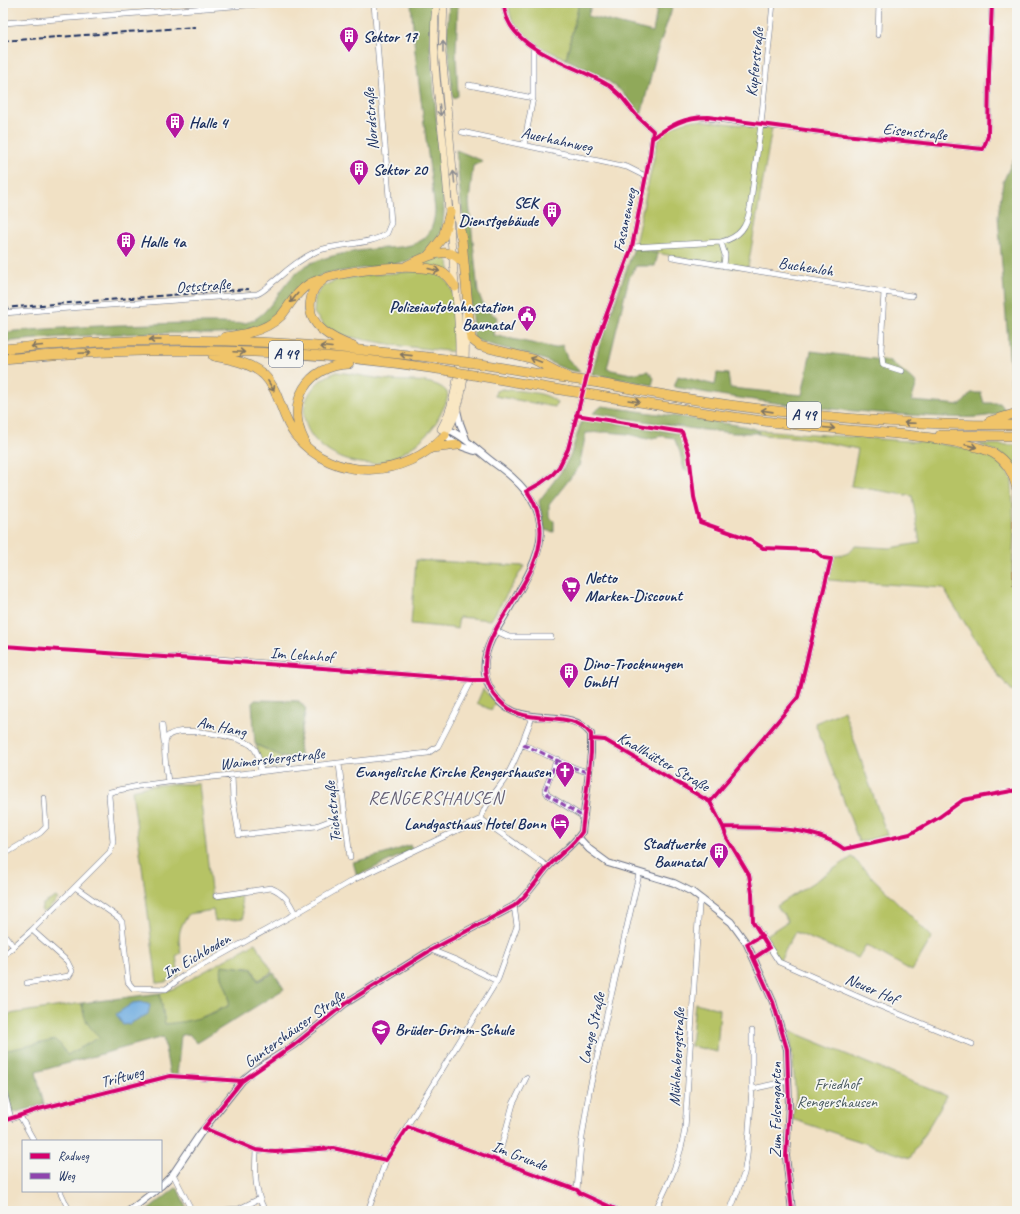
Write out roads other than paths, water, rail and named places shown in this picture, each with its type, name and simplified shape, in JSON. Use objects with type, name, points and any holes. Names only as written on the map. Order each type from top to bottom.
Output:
[{"type":"highway","points":[[427,257],[443,237],[450,212]]},
{"type":"highway","points":[[460,229],[471,339],[480,346],[533,358],[571,379]]},
{"type":"highway","points":[[194,340],[232,336],[265,327],[280,317],[304,288],[326,278],[348,273],[406,266],[441,253],[452,254],[461,261]]},
{"type":"highway","points":[[406,266],[440,272],[449,278],[455,287]]},
{"type":"highway","points":[[326,278],[314,288],[311,296],[310,309],[314,321],[329,335],[365,350]]},
{"type":"highway","name":"A 49","points":[[3,349],[71,343],[194,340],[275,343],[365,350],[445,359],[772,412],[863,421],[1017,425]]},
{"type":"highway","name":"A 49","points":[[3,360],[140,350],[300,355],[444,370],[567,391],[762,421],[905,434],[1017,436]]},
{"type":"highway","points":[[186,351],[235,360],[259,371],[267,379],[274,391],[291,429],[299,440],[324,458],[340,466],[366,470],[393,467],[430,448],[445,431]]},
{"type":"highway","points":[[310,448],[300,433],[297,416],[299,398],[307,383],[320,372],[336,365],[386,363]]},
{"type":"highway","points":[[949,424],[997,420],[1017,412]]},
{"type":"highway","points":[[417,456],[445,431]]},
{"type":"highway","points":[[905,434],[940,439],[984,449],[993,453],[1006,463],[1015,479],[1017,490],[1017,583]]},
{"type":"highway","points":[[430,448],[463,444]]},
{"type":"main road","points":[[436,3],[434,50],[450,212],[459,345],[457,381],[453,404],[445,431]]},
{"type":"main road","points":[[444,3],[442,53],[460,229],[465,311],[465,366],[462,392],[457,410],[445,431]]},
{"type":"street","points":[[3,23],[274,3]]},
{"type":"street","name":"Nordstraße","points":[[374,3],[391,223],[388,232]]},
{"type":"street","name":"Fasanenweg","points":[[504,3],[506,18],[515,33],[533,47],[610,86],[620,95],[642,122],[653,131],[653,138],[632,247],[595,345],[568,449],[559,467],[541,483],[527,491]]},
{"type":"street","name":"Kupferstraße","points":[[761,124],[773,3]]},
{"type":"street","points":[[878,35],[879,3]]},
{"type":"street","name":"Eisenstraße","points":[[699,117],[888,140],[983,149],[988,136],[992,3]]},
{"type":"street","points":[[524,145],[533,98],[533,47]]},
{"type":"street","points":[[469,85],[533,98]]},
{"type":"street","points":[[632,247],[721,242],[735,237],[742,232],[748,221],[761,124]]},
{"type":"street","name":"Auerhahnweg","points":[[462,132],[627,167],[645,176]]},
{"type":"street","name":"Oststraße","points":[[3,313],[257,294],[264,290],[291,266],[316,251],[332,246],[374,239],[388,232]]},
{"type":"street","points":[[721,242],[725,254],[724,266]]},
{"type":"street","name":"Buchenloh","points":[[672,257],[912,296]]},
{"type":"street","points":[[884,292],[881,350],[883,365],[902,371]]},
{"type":"street","name":"Knallhütter Straße","points":[[457,410],[463,444]]},
{"type":"street","name":"Knallhütter Straße","points":[[445,431],[463,444],[478,452]]},
{"type":"street","name":"Knallhütter Straße","points":[[445,431],[463,444],[478,452],[511,476],[527,491],[537,511],[540,542],[531,572],[489,643],[486,653],[484,665],[487,680],[500,702],[521,715],[571,720],[580,724],[587,729],[592,739],[604,740],[710,802],[798,697],[832,559]]},
{"type":"street","points":[[496,631],[509,637],[551,637]]},
{"type":"street","name":"Im Lehnhof","points":[[115,655],[219,660],[487,680]]},
{"type":"street","name":"Waimersbergstraße","points":[[75,887],[110,852],[113,842],[108,796],[110,792],[168,782],[428,753],[438,746],[472,680]]},
{"type":"street","points":[[532,717],[523,745],[508,774],[485,808],[481,819],[548,867]]},
{"type":"street","points":[[162,725],[168,782]]},
{"type":"street","name":"Am Hang","points":[[164,743],[168,736],[174,733],[200,731],[245,741],[252,746],[258,754],[261,772]]},
{"type":"street","name":"Guntershäuser Straße","points":[[162,1185],[173,1174],[204,1128],[242,1081],[294,1044],[346,1003],[431,950],[514,906],[524,898],[548,867],[578,838],[582,832],[585,818],[592,739]]},
{"type":"street","points":[[523,745],[539,750],[578,770],[588,772]]},
{"type":"street","points":[[557,759],[545,790],[548,795],[585,818]]},
{"type":"street","name":"Teichstraße","points":[[339,764],[350,858]]},
{"type":"street","points":[[232,775],[233,800],[239,835],[316,826],[345,814]]},
{"type":"street","points":[[3,855],[40,833],[46,827],[44,798]]},
{"type":"street","name":"Neuer Hof","points":[[710,802],[727,838],[749,875],[752,893],[753,922],[779,962],[870,1002],[972,1044]]},
{"type":"street","name":"Im Eichboden","points":[[75,887],[119,918],[122,922],[128,982],[133,988],[166,989],[183,976],[295,914],[354,879],[481,819]]},
{"type":"street","points":[[723,827],[780,829],[833,840],[844,849]]},
{"type":"street","name":"Zum Felsengarten","points":[[578,838],[589,849],[608,863],[674,884],[702,899],[731,922],[747,944],[773,1002],[787,1049],[789,1105],[786,1156],[792,1211]]},
{"type":"street","name":"Lange Straße","points":[[577,1190],[581,1144],[589,1092],[639,874]]},
{"type":"street","points":[[3,956],[32,930],[75,887]]},
{"type":"street","points":[[216,896],[272,888],[280,891],[287,899],[295,914]]},
{"type":"street","name":"Mühlenbergstraße","points":[[655,1211],[679,1160],[685,1129],[699,905],[702,899]]},
{"type":"street","points":[[368,1211],[386,1160],[408,1127],[453,1050],[497,981],[517,926],[514,906]]},
{"type":"street","points":[[27,983],[69,976],[72,972],[68,961],[32,930]]},
{"type":"street","points":[[3,933],[13,946]]},
{"type":"street","points":[[747,944],[761,936]]},
{"type":"street","points":[[754,958],[769,948]]},
{"type":"street","points":[[431,950],[456,960],[497,981]]},
{"type":"street","points":[[730,1211],[746,1166],[752,1089],[752,1030]]},
{"type":"street","name":"Triftweg","points":[[3,1087],[11,1119],[170,1076],[242,1081]]},
{"type":"street","points":[[498,1159],[513,1104],[526,1078]]},
{"type":"street","points":[[752,1089],[788,1082]]},
{"type":"street","points":[[20,1116],[33,1140]]},
{"type":"street","name":"Im Grunde","points":[[408,1127],[498,1159],[577,1190],[580,1193],[620,1211]]},
{"type":"street","points":[[204,1128],[256,1150],[275,1152],[333,1148],[386,1160]]},
{"type":"street","points":[[256,1150],[255,1179],[259,1199],[265,1211]]},
{"type":"street","points":[[173,1174],[192,1211]]},
{"type":"street","points":[[62,1192],[68,1208]]},
{"type":"street","points":[[129,1211],[154,1192]]},
{"type":"street","points":[[225,1210],[239,1209],[259,1199]]},
{"type":"water","points":[[141,1002],[150,1005],[148,1014],[129,1024],[123,1025],[116,1014],[133,1003]]},
{"type":"railway","points":[[3,5],[9,5]]},
{"type":"railway","points":[[3,41],[195,27]]},
{"type":"railway","points":[[3,308],[249,289]]},
{"type":"place","name":"Sektor 17","points":[[349,53]]},
{"type":"place","name":"Halle 4","points":[[175,139]]},
{"type":"place","name":"Sektor 20","points":[[359,186]]},
{"type":"place","name":"SEK Dienstgebäude","points":[[552,228]]},
{"type":"place","name":"Halle 4a","points":[[126,258]]},
{"type":"place","name":"Polizeiautobahnstation Baunatal","points":[[527,332]]},
{"type":"place","name":"Netto Marken-Discount","points":[[571,603]]},
{"type":"place","name":"Dino-Trocknungen GmbH","points":[[569,689]]},
{"type":"place","name":"Evangelische Kirche Rengershausen","points":[[565,788]]},
{"type":"place","name":"Landgasthaus Hotel Bonn","points":[[560,840]]},
{"type":"place","name":"Stadtwerke Baunatal","points":[[719,869]]},
{"type":"place","name":"Brüder-Grimm-Schule","points":[[381,1046]]},
{"type":"district","name":"RENGERSHAUSEN","points":[[436,798]]},
{"type":"park label","name":"Friedhof Rengershausen","points":[[837,1092]]}]
